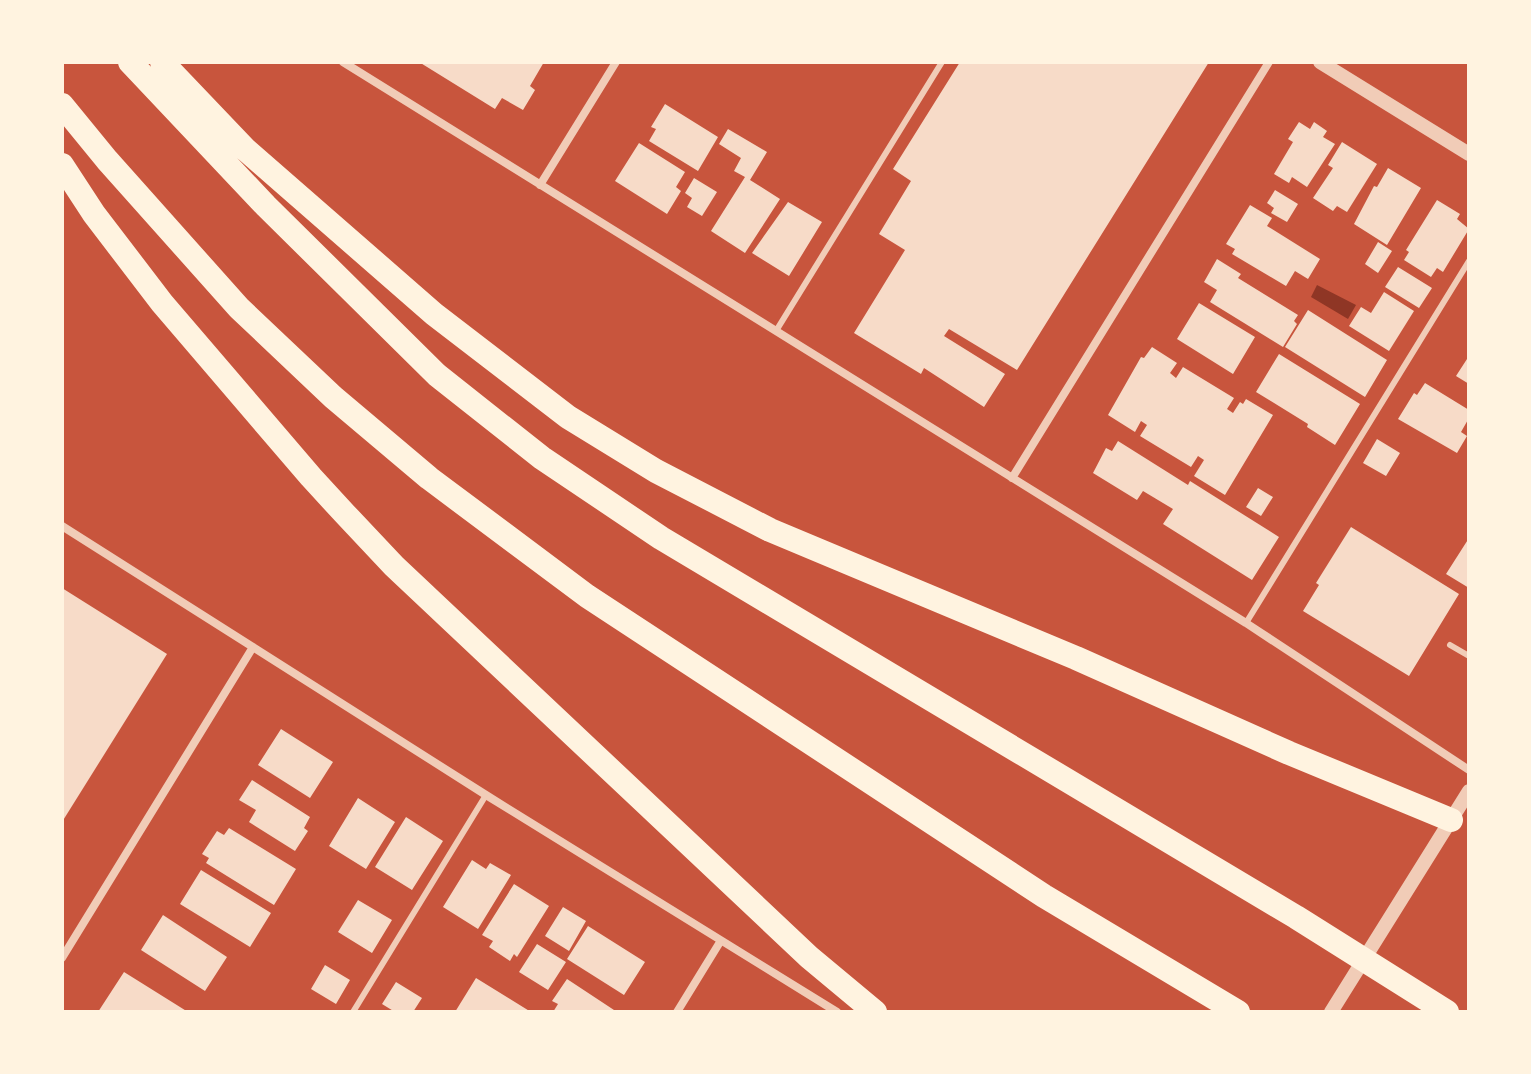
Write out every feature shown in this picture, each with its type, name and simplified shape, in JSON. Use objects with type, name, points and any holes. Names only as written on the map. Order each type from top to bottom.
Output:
[{"type":"highway","points":[[130,62],[266,206],[437,375],[542,458],[661,538],[1296,917],[1438,1006]]},
{"type":"highway","points":[[162,62],[245,149],[434,314],[568,417],[656,471],[770,530],[1451,820]]},
{"type":"highway","points":[[62,105],[239,308],[333,397],[463,505],[587,596],[1044,896],[1238,1012]]},
{"type":"highway","points":[[62,165],[94,214],[162,303],[311,477],[394,566],[809,957],[875,1012]]},
{"type":"street","points":[[343,62],[1246,623],[1469,770]]},
{"type":"street","points":[[540,185],[616,62]]},
{"type":"street","points":[[1012,478],[1269,62]]},
{"type":"street","points":[[1320,62],[1469,154]]},
{"type":"street","points":[[62,526],[720,942],[837,1012]]},
{"type":"street","points":[[62,958],[253,647]]},
{"type":"street","points":[[1331,1012],[1469,791]]},
{"type":"street","points":[[677,1012],[720,942]]},
{"type":"lane","points":[[776,331],[942,62]]},
{"type":"lane","points":[[1246,623],[1469,261]]},
{"type":"lane","points":[[1450,645],[1469,656]]},
{"type":"lane","points":[[353,1012],[486,795]]},
{"type":"shaded area","points":[[1317,285],[1356,305],[1348,319],[1311,297]]},
{"type":"building","points":[[419,62],[544,62],[530,86],[535,90],[523,110],[502,98],[495,109]]},
{"type":"building","points":[[960,62],[1209,62],[1017,370],[949,329],[944,336],[1005,374],[984,407],[924,368],[921,374],[854,333],[905,250],[879,234],[911,181],[893,169]]},
{"type":"building","points":[[665,104],[718,137],[698,171],[649,141],[656,129],[651,127]]},
{"type":"building","points":[[1299,122],[1310,129],[1314,122],[1327,131],[1323,137],[1335,144],[1307,187],[1292,177],[1289,183],[1274,174],[1293,142],[1288,139]]},
{"type":"building","points":[[728,129],[767,152],[750,180],[780,199],[745,253],[711,231],[745,177],[734,171],[741,158],[719,144]]},
{"type":"building","points":[[1342,142],[1377,164],[1347,212],[1337,206],[1333,211],[1313,198],[1333,168],[1328,165]]},
{"type":"building","points":[[639,143],[685,172],[676,187],[681,191],[667,214],[615,181]]},
{"type":"building","points":[[1388,168],[1421,188],[1387,245],[1354,224],[1374,186],[1377,187]]},
{"type":"building","points":[[694,178],[717,192],[702,216],[687,207],[692,198],[685,193]]},
{"type":"building","points":[[1275,190],[1298,204],[1287,222],[1271,213],[1274,208],[1267,203]]},
{"type":"building","points":[[1437,200],[1460,214],[1457,219],[1469,229],[1443,272],[1437,268],[1431,277],[1404,260],[1409,252],[1406,250]]},
{"type":"building","points":[[788,202],[822,222],[789,276],[752,253]]},
{"type":"building","points":[[1250,205],[1272,218],[1267,226],[1320,259],[1308,279],[1295,271],[1286,286],[1232,254],[1235,249],[1226,244]]},
{"type":"building","points":[[1378,242],[1392,251],[1378,273],[1365,264]]},
{"type":"building","points":[[1217,259],[1241,274],[1238,278],[1298,315],[1294,321],[1297,324],[1283,347],[1210,302],[1217,290],[1204,282]]},
{"type":"building","points":[[1398,267],[1432,288],[1419,308],[1385,287]]},
{"type":"building","points":[[1384,292],[1414,311],[1389,351],[1349,326],[1361,307],[1371,313]]},
{"type":"building","points":[[1199,303],[1255,337],[1233,374],[1177,339]]},
{"type":"building","points":[[1308,310],[1387,360],[1365,397],[1285,347]]},
{"type":"building","points":[[1152,347],[1177,363],[1170,373],[1176,378],[1183,367],[1234,398],[1227,409],[1233,413],[1246,399],[1273,415],[1225,495],[1194,476],[1204,460],[1198,456],[1191,467],[1140,436],[1147,425],[1141,421],[1135,432],[1108,415],[1141,357],[1144,358]]},
{"type":"building","points":[[1279,354],[1360,404],[1335,445],[1256,392]]},
{"type":"building","points":[[1467,359],[1469,361],[1469,384],[1456,376]]},
{"type":"building","points":[[1425,383],[1469,410],[1469,418],[1461,432],[1467,436],[1457,453],[1398,419],[1414,393],[1417,395]]},
{"type":"building","points":[[1377,439],[1400,453],[1386,476],[1363,463]]},
{"type":"building","points":[[1118,441],[1188,485],[1190,481],[1279,537],[1252,580],[1163,524],[1173,509],[1143,491],[1137,500],[1093,473],[1106,448],[1112,451]]},
{"type":"building","points":[[1258,488],[1273,497],[1261,516],[1246,507]]},
{"type":"building","points":[[1351,527],[1459,594],[1409,676],[1303,611],[1319,585],[1316,583]]},
{"type":"building","points":[[1469,538],[1469,588],[1446,574]]},
{"type":"building","points":[[62,588],[167,654],[62,822]]},
{"type":"building","points":[[281,729],[333,762],[310,798],[258,765]]},
{"type":"building","points":[[252,780],[310,817],[304,828],[308,831],[295,851],[249,822],[256,810],[239,800]]},
{"type":"building","points":[[358,798],[395,822],[366,869],[329,846]]},
{"type":"building","points":[[406,817],[443,841],[412,890],[375,867]]},
{"type":"building","points":[[229,828],[296,869],[274,905],[206,863],[209,858],[202,854],[217,831],[224,835]]},
{"type":"building","points":[[472,860],[486,869],[490,863],[511,875],[478,929],[443,907]]},
{"type":"building","points":[[201,870],[271,913],[250,947],[180,904]]},
{"type":"building","points":[[514,884],[549,906],[517,957],[514,954],[510,961],[489,947],[493,941],[482,935]]},
{"type":"building","points":[[358,900],[392,920],[372,953],[338,932]]},
{"type":"building","points":[[563,907],[586,921],[569,951],[545,936]]},
{"type":"building","points":[[163,915],[227,957],[205,991],[141,950]]},
{"type":"building","points":[[588,926],[645,962],[624,995],[567,959]]},
{"type":"building","points":[[537,944],[566,962],[548,990],[519,972]]},
{"type":"building","points":[[325,965],[350,980],[336,1004],[311,989]]},
{"type":"building","points":[[124,972],[188,1012],[98,1012]]},
{"type":"building","points":[[476,978],[531,1012],[455,1012]]},
{"type":"building","points":[[567,979],[614,1010],[553,1012],[558,1004],[552,1001]]},
{"type":"building","points":[[396,982],[422,998],[413,1012],[395,1012],[382,1004]]}]
